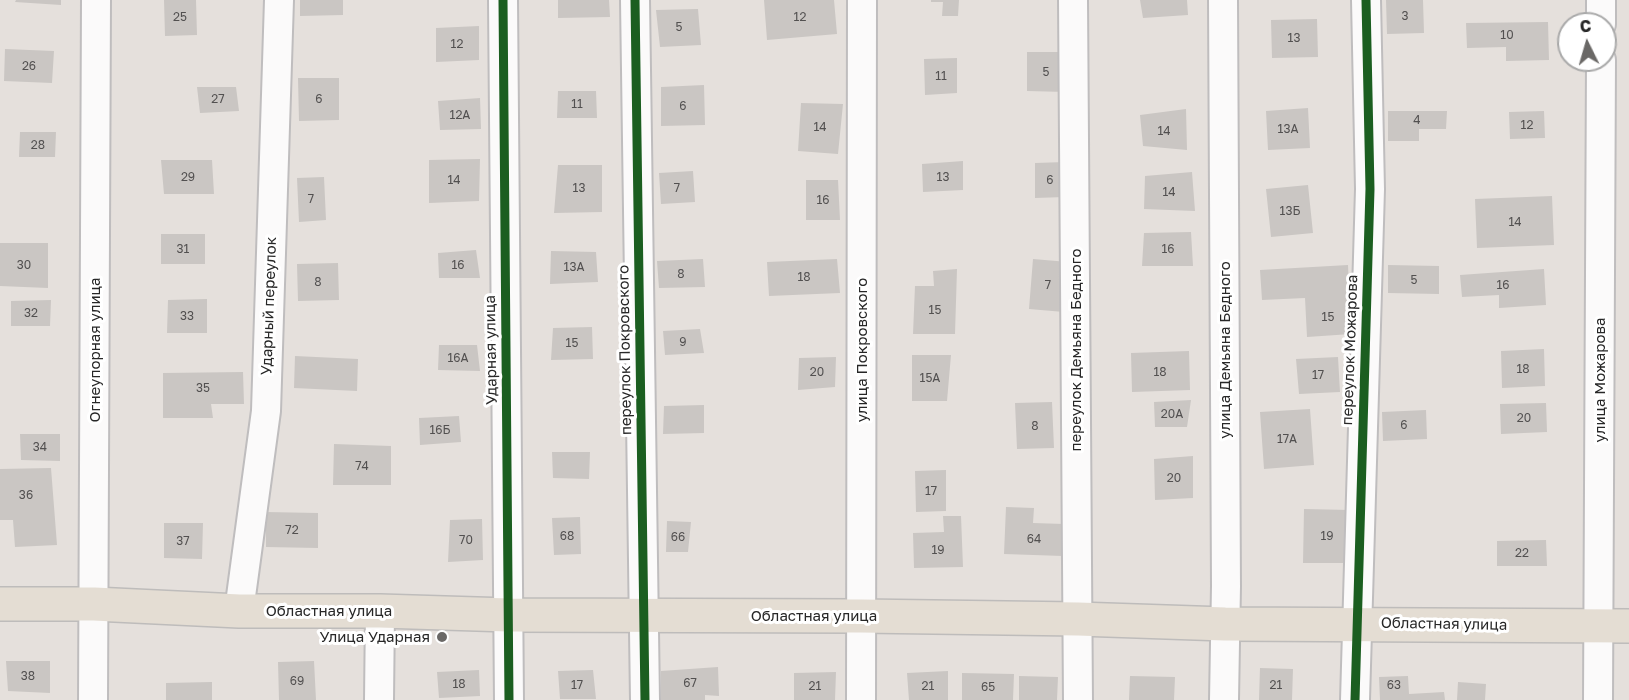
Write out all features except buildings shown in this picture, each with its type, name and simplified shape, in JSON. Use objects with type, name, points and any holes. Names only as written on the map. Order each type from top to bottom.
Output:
[{"type":"main road","name":"Областная улица","points":[[0,604],[94,604],[239,611],[380,610],[509,615],[861,616],[1225,624],[1614,626]]},
{"type":"street","name":"Огнеупорная улица","points":[[93,700],[96,0]]},
{"type":"street","name":"Ударный переулок","points":[[239,611],[266,411],[279,0]]},
{"type":"street","name":"Ударная улица","points":[[503,0],[509,700]]},
{"type":"street","name":"переулок Покровского","points":[[635,0],[645,700]]},
{"type":"street","name":"улица Покровского","points":[[861,700],[862,0]]},
{"type":"street","name":"переулок Демьяна Бедного","points":[[1073,0],[1078,700]]},
{"type":"street","name":"улица Демьяна Бедного","points":[[1223,0],[1224,700]]},
{"type":"street","name":"переулок Можарова","points":[[1355,700],[1370,189],[1366,0]]},
{"type":"street","name":"улица Можарова","points":[[1598,700],[1614,626],[1601,72]]},
{"type":"street","points":[[379,700],[380,610]]},
{"type":"cycle path","points":[[503,0],[509,700]]},
{"type":"cycle path","points":[[635,0],[645,700]]},
{"type":"cycle path","points":[[1355,700],[1370,189],[1366,0]]},
{"type":"place","name":"Улица Ударная","points":[[442,637]]}]
